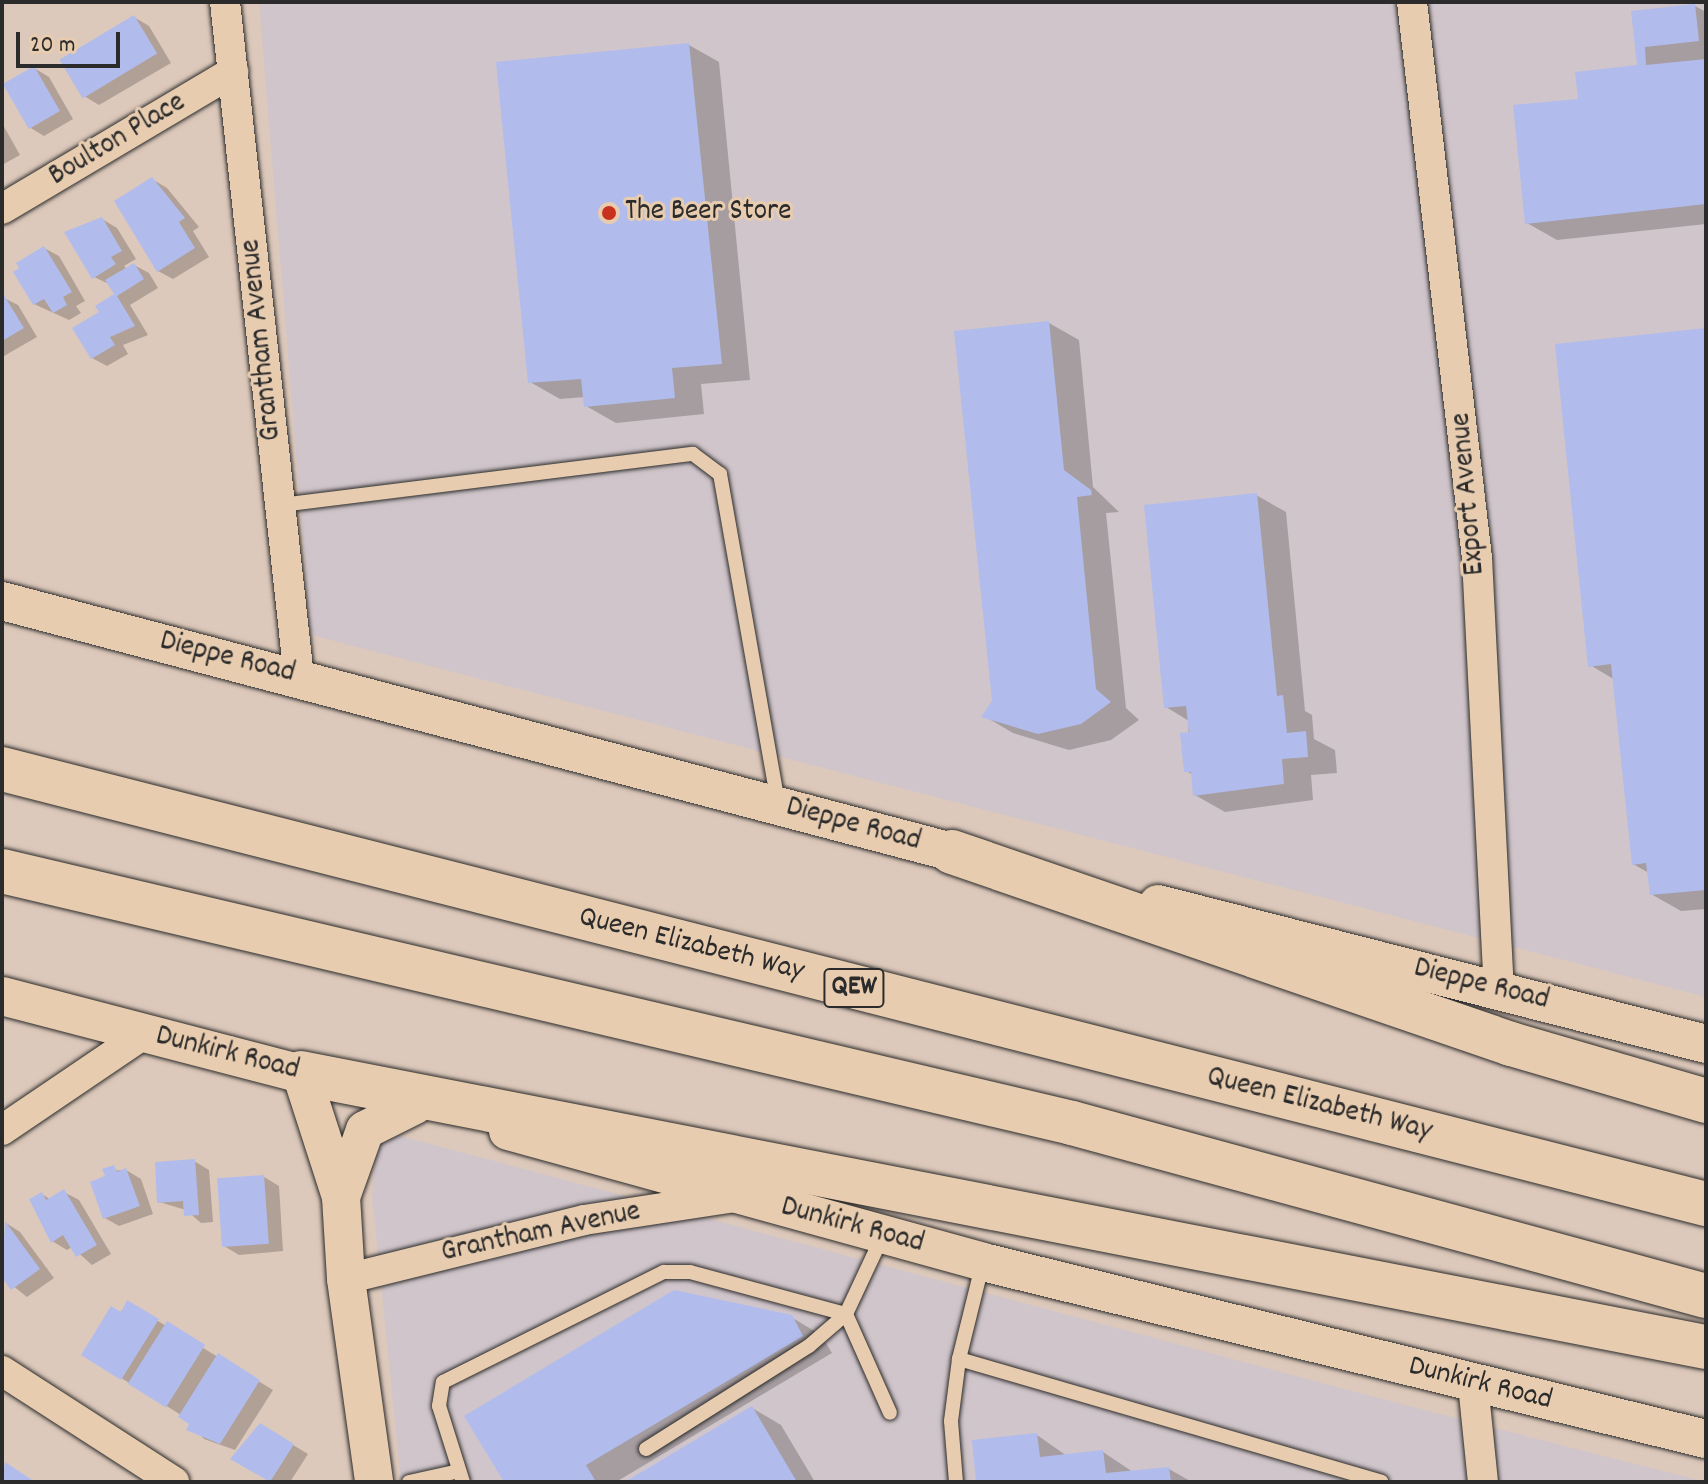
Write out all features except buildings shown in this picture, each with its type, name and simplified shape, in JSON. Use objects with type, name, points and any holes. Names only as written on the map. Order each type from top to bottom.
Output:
[{"type":"highway","name":"Queen Elizabeth Way","points":[[2,769],[1706,1204]]},
{"type":"highway","points":[[952,852],[1511,1044],[1706,1101]]},
{"type":"highway","points":[[2,871],[1072,1123],[1706,1296]]},
{"type":"highway","points":[[301,1073],[432,1104],[1706,1347]]},
{"type":"street","name":"Grantham Avenue","points":[[225,2],[299,678]]},
{"type":"street","name":"Export Avenue","points":[[1412,2],[1476,543],[1499,990]]},
{"type":"street","name":"Boulton Place","points":[[2,209],[233,72]]},
{"type":"street","name":"Dieppe Road","points":[[2,601],[952,852],[1706,1044]]},
{"type":"street","name":"Dunkirk Road","points":[[2,996],[301,1073]]},
{"type":"street","points":[[2,1130],[145,1033]]},
{"type":"street","points":[[301,1073],[341,1197],[346,1279],[374,1482]]},
{"type":"street","name":"Dunkirk Road","points":[[432,1104],[738,1196],[983,1262],[1706,1439]]},
{"type":"street","points":[[341,1197],[365,1130],[432,1104]]},
{"type":"street","name":"Grantham Avenue","points":[[346,1279],[584,1220],[738,1196]]},
{"type":"street","points":[[2,1371],[174,1482]]},
{"type":"street","points":[[1473,1384],[1483,1482]]},
{"type":"lane","points":[[281,505],[693,454],[720,474],[779,807]]},
{"type":"lane","points":[[646,1449],[809,1346],[846,1314],[883,1235]]},
{"type":"lane","points":[[956,1482],[951,1421],[959,1359],[983,1262]]},
{"type":"lane","points":[[409,1482],[461,1477],[439,1406],[443,1382],[664,1272],[690,1272],[846,1314]]},
{"type":"lane","points":[[846,1314],[890,1413]]},
{"type":"lane","points":[[959,1359],[1381,1482]]},
{"type":"shaded area","points":[[259,2],[1706,2],[1706,997],[311,635]]},
{"type":"shaded area","points":[[378,1130],[1382,1399],[1706,1482],[401,1482],[372,1195]]},
{"type":"place","name":"The Beer Store","points":[[609,213]]}]
